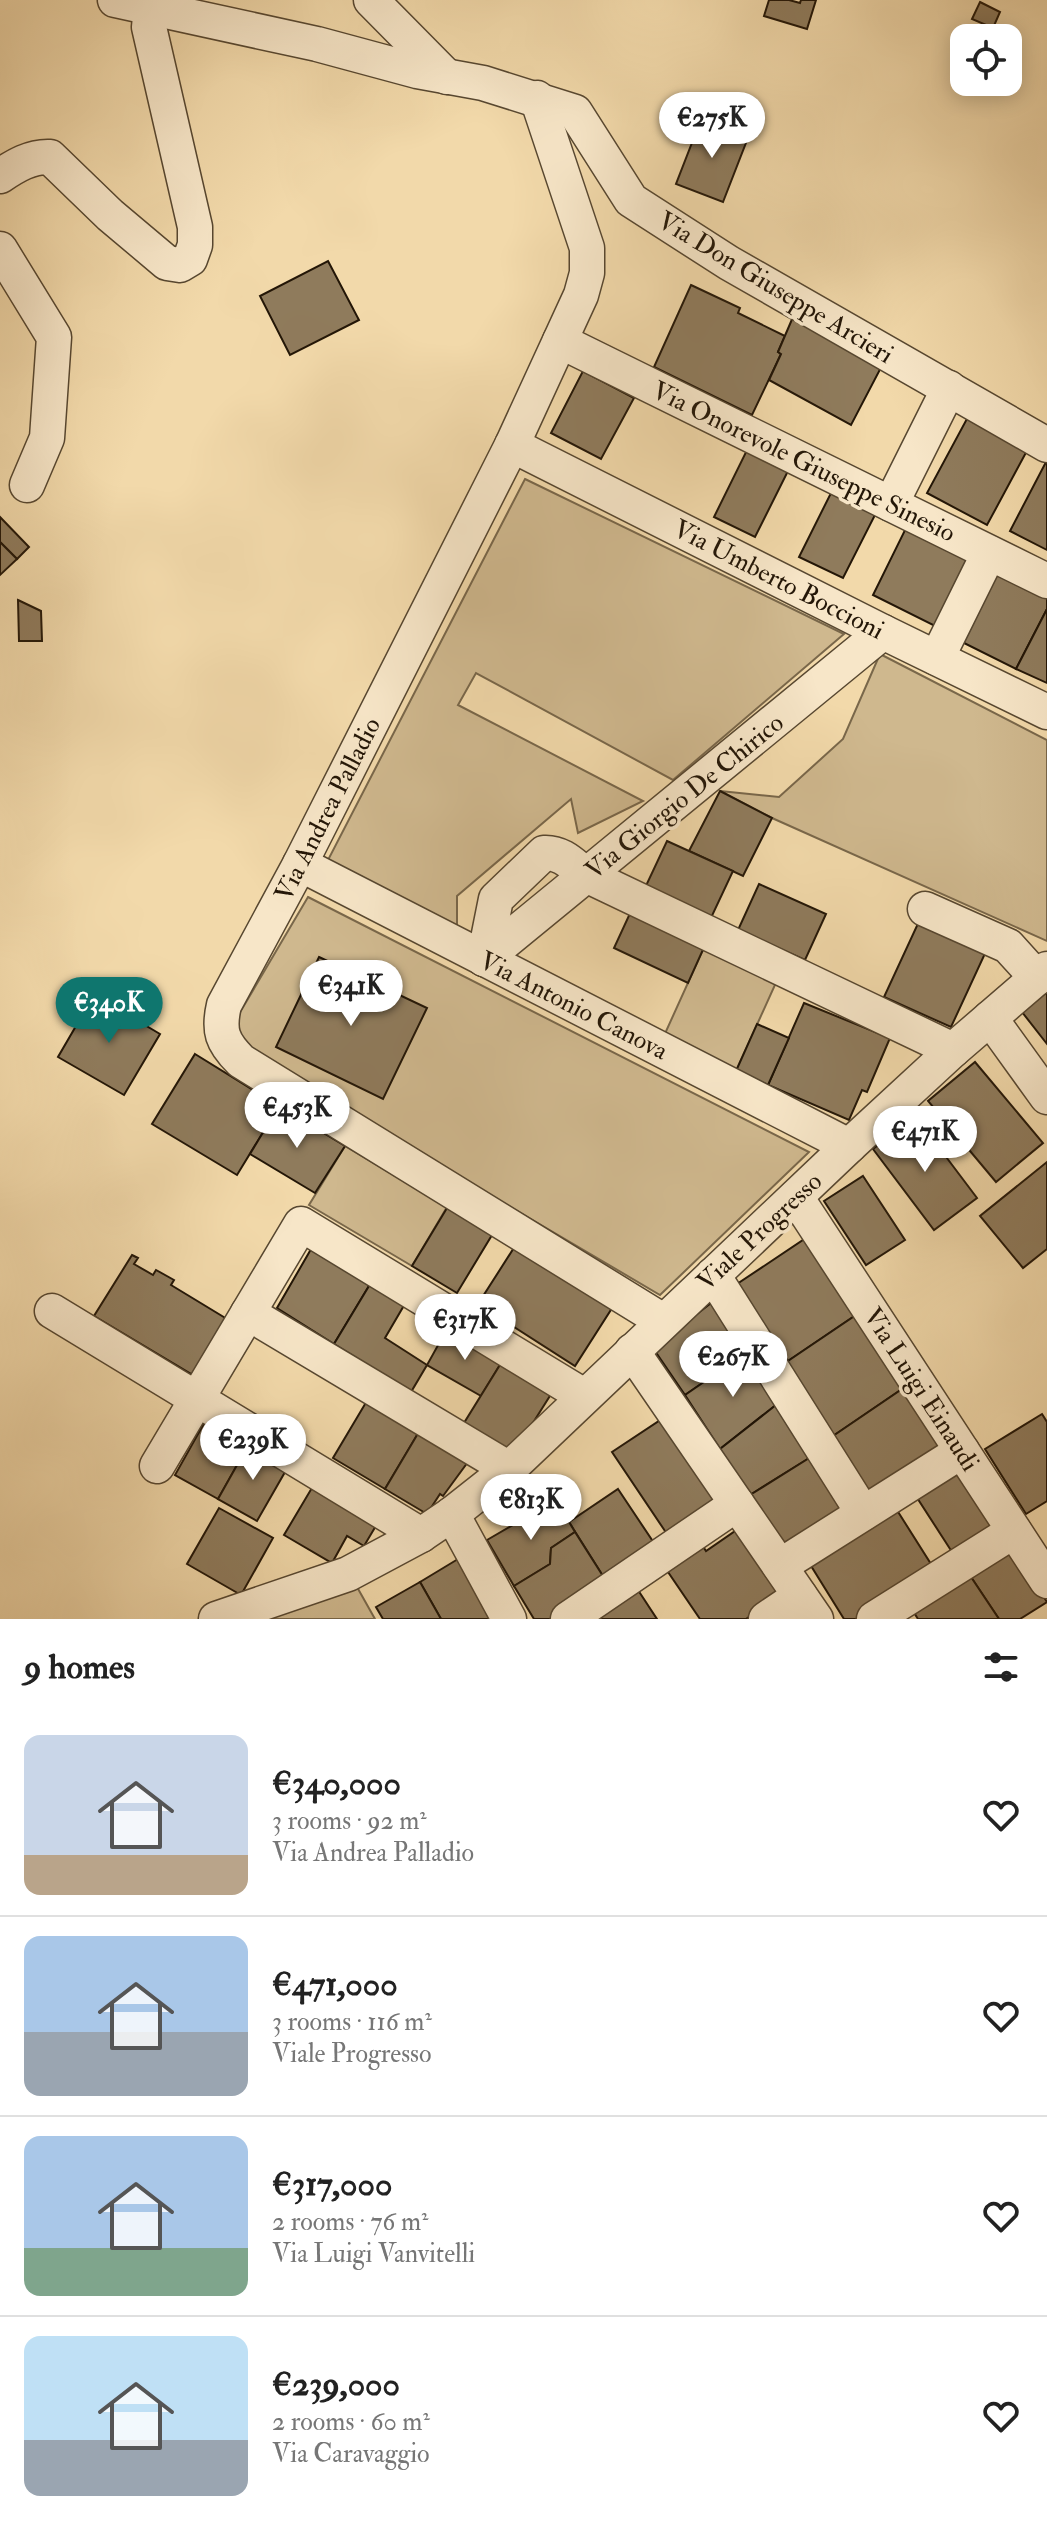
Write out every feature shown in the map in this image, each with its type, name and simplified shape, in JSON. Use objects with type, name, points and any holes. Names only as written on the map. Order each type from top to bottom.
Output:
[{"type":"street","name":"Via Don Giuseppe Arcieri","points":[[115,0],[317,44],[417,71],[483,83],[575,112],[631,200],[729,263],[1047,445]]},
{"type":"street","points":[[371,0],[447,77]]},
{"type":"street","points":[[0,176],[39,156],[50,157],[110,215],[167,263],[180,265],[190,259],[195,245],[195,227],[149,27],[151,8]]},
{"type":"street","name":"Via Andrea Palladio","points":[[537,98],[587,248],[587,273],[581,295],[512,445],[300,864],[224,1005],[220,1022],[223,1040],[241,1061],[663,1321]]},
{"type":"street","points":[[0,249],[54,337],[47,438],[27,485]]},
{"type":"street","name":"Via Onorevole Giuseppe Sinesio","points":[[560,341],[1047,581]]},
{"type":"street","points":[[891,504],[949,388]]},
{"type":"street","name":"Via Umberto Boccioni","points":[[512,445],[1047,712]]},
{"type":"street","points":[[937,658],[989,553]]},
{"type":"street","name":"Via Giorgio De Chirico","points":[[484,959],[883,632]]},
{"type":"street","name":"Via Antonio Canova","points":[[300,864],[849,1146]]},
{"type":"street","points":[[586,875],[953,1050]]},
{"type":"street","points":[[925,909],[1008,946],[1042,973]]},
{"type":"street","name":"Viale Progresso","points":[[216,1619],[348,1574],[421,1535],[452,1514],[509,1469],[849,1146],[1042,973]]},
{"type":"street","points":[[990,1018],[1047,1097]]},
{"type":"street","name":"Via Luigi Einaudi","points":[[796,1197],[1047,1581]]},
{"type":"street","points":[[157,1466],[301,1224],[584,1396]]},
{"type":"street","points":[[713,1275],[863,1513]]},
{"type":"street","points":[[52,1311],[421,1535]]},
{"type":"street","points":[[248,1313],[509,1469]]},
{"type":"street","points":[[632,1351],[808,1608],[766,1619]]},
{"type":"street","points":[[780,1566],[962,1451]]},
{"type":"street","points":[[568,1619],[737,1504]]},
{"type":"street","points":[[452,1514],[509,1619]]},
{"type":"street","points":[[874,1619],[1014,1531]]},
{"type":"shaded area","points":[[525,479],[844,634],[673,780],[476,673],[458,705],[643,801],[578,833],[571,799],[457,896],[457,929],[328,860]]},
{"type":"shaded area","points":[[880,654],[1047,740],[1047,941],[772,818],[720,791],[779,797],[843,739]]},
{"type":"shaded area","points":[[308,897],[809,1152],[660,1295],[248,1053],[240,1035],[239,1014]]},
{"type":"shaded area","points":[[706,943],[779,976],[736,1071],[663,1038]]},
{"type":"shaded area","points":[[345,1146],[447,1207],[412,1266],[309,1205]]},
{"type":"shaded area","points":[[357,1587],[375,1619],[267,1619]]},
{"type":"building","points":[[769,0],[800,3],[801,0],[816,0],[807,29],[764,16]]},
{"type":"building","points":[[980,2],[1000,12],[995,24],[972,19]]},
{"type":"building","points":[[702,117],[749,135],[723,202],[676,184]]},
{"type":"building","points":[[328,261],[359,320],[290,355],[260,296]]},
{"type":"building","points":[[691,285],[740,308],[738,313],[785,336],[778,352],[781,354],[752,415],[654,367]]},
{"type":"building","points":[[796,310],[886,358],[851,425],[769,380]]},
{"type":"building","points":[[583,371],[634,398],[601,459],[551,433]]},
{"type":"building","points":[[969,415],[1029,447],[987,525],[927,493]]},
{"type":"building","points":[[750,444],[791,465],[755,537],[714,517]]},
{"type":"building","points":[[1047,462],[1047,550],[1010,531]]},
{"type":"building","points":[[835,485],[879,507],[843,578],[799,557]]},
{"type":"building","points":[[0,517],[29,547],[17,559],[0,542]]},
{"type":"building","points":[[909,522],[976,555],[939,628],[873,595]]},
{"type":"building","points":[[0,542],[17,559],[0,575]]},
{"type":"building","points":[[997,563],[1047,589],[1047,609],[1016,669],[958,640]]},
{"type":"building","points":[[18,600],[41,611],[42,641],[19,641]]},
{"type":"building","points":[[1047,609],[1047,683],[1016,669]]},
{"type":"building","points":[[720,791],[772,818],[743,876],[689,851]]},
{"type":"building","points":[[667,841],[733,871],[710,920],[644,890]]},
{"type":"building","points":[[759,884],[826,914],[805,960],[738,930]]},
{"type":"building","points":[[632,909],[706,943],[688,983],[614,948]]},
{"type":"building","points":[[921,917],[988,947],[951,1027],[884,997]]},
{"type":"building","points":[[319,957],[427,1008],[383,1099],[276,1047]]},
{"type":"building","points":[[1047,992],[1047,1044],[1022,1012]]},
{"type":"building","points":[[94,995],[160,1034],[124,1095],[58,1057]]},
{"type":"building","points":[[804,1003],[890,1038],[867,1092],[862,1090],[849,1120],[768,1085]]},
{"type":"building","points":[[757,1024],[789,1038],[768,1085],[736,1071]]},
{"type":"building","points":[[195,1054],[279,1106],[237,1175],[152,1124]]},
{"type":"building","points":[[975,1062],[1043,1143],[996,1182],[928,1101]]},
{"type":"building","points":[[279,1106],[345,1146],[315,1193],[250,1154]]},
{"type":"building","points":[[916,1117],[977,1198],[934,1230],[873,1149]]},
{"type":"building","points":[[1047,1162],[1047,1249],[1023,1268],[980,1216]]},
{"type":"building","points":[[863,1176],[905,1240],[866,1265],[824,1201]]},
{"type":"building","points":[[450,1203],[495,1230],[457,1293],[412,1266]]},
{"type":"building","points":[[809,1236],[859,1313],[785,1363],[734,1286]]},
{"type":"building","points":[[517,1243],[614,1305],[575,1366],[478,1304]]},
{"type":"building","points":[[314,1244],[372,1281],[334,1344],[277,1308]]},
{"type":"building","points":[[132,1255],[138,1258],[134,1264],[153,1275],[156,1270],[174,1280],[171,1285],[227,1319],[193,1375],[94,1316]]},
{"type":"building","points":[[372,1281],[406,1302],[385,1338],[427,1365],[411,1392],[334,1344]]},
{"type":"building","points":[[715,1300],[749,1351],[685,1395],[653,1348]]},
{"type":"building","points":[[859,1313],[908,1385],[833,1436],[785,1363]]},
{"type":"building","points":[[447,1329],[503,1360],[481,1396],[427,1365]]},
{"type":"building","points":[[749,1351],[781,1401],[720,1449],[685,1395]]},
{"type":"building","points":[[503,1360],[553,1391],[514,1453],[464,1423]]},
{"type":"building","points":[[908,1385],[949,1445],[872,1496],[833,1436]]},
{"type":"building","points":[[371,1394],[423,1425],[385,1489],[333,1458]]},
{"type":"building","points":[[781,1401],[814,1455],[750,1495],[720,1449]]},
{"type":"building","points":[[1042,1414],[1047,1422],[1047,1501],[1026,1514],[985,1449]]},
{"type":"building","points":[[668,1415],[723,1498],[667,1534],[612,1452]]},
{"type":"building","points":[[207,1418],[250,1442],[218,1499],[175,1475]]},
{"type":"building","points":[[423,1425],[473,1455],[427,1514],[385,1489]]},
{"type":"building","points":[[250,1442],[289,1465],[257,1521],[218,1499]]},
{"type":"building","points":[[814,1455],[848,1508],[784,1550],[750,1495]]},
{"type":"building","points":[[960,1465],[997,1524],[952,1552],[914,1493]]},
{"type":"building","points":[[316,1481],[380,1519],[364,1546],[347,1536],[332,1563],[284,1535]]},
{"type":"building","points":[[618,1489],[660,1552],[608,1584],[569,1522]]},
{"type":"building","points":[[556,1500],[575,1532],[551,1548],[550,1564],[514,1586],[487,1540]]},
{"type":"building","points":[[895,1507],[936,1572],[859,1619],[844,1619],[808,1561]]},
{"type":"building","points":[[219,1508],[273,1538],[241,1595],[187,1564]]},
{"type":"building","points":[[741,1527],[786,1591],[746,1619],[700,1619],[666,1569],[702,1545],[706,1551]]},
{"type":"building","points":[[575,1532],[608,1584],[551,1619],[534,1619],[514,1586],[550,1564],[551,1548]]},
{"type":"building","points":[[1012,1547],[1047,1602],[1020,1619],[999,1619],[969,1574]]},
{"type":"building","points":[[463,1556],[501,1619],[441,1619],[420,1582]]},
{"type":"building","points":[[969,1574],[999,1619],[918,1619],[913,1611]]},
{"type":"building","points":[[420,1582],[441,1619],[383,1619],[376,1607]]},
{"type":"building","points":[[636,1587],[657,1619],[587,1619]]}]
